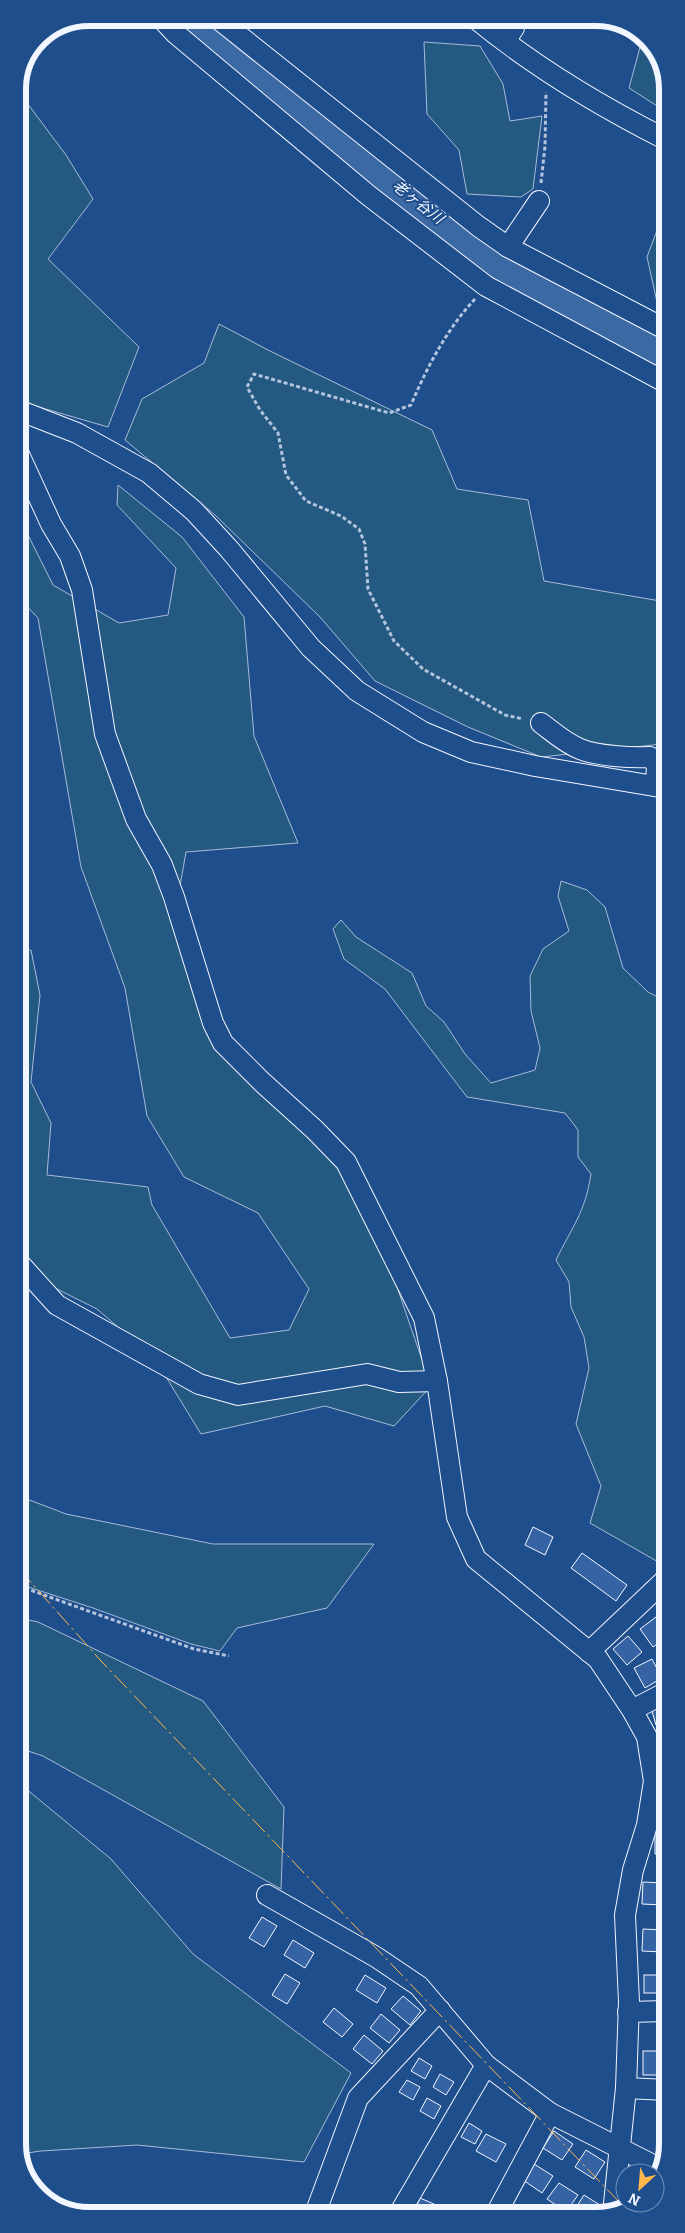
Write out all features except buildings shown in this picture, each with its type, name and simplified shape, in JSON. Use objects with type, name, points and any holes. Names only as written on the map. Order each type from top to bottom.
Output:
[{"type":"street","points":[[168,26],[368,195],[486,286],[659,378]]},
{"type":"street","points":[[227,26],[478,226],[508,247],[659,326]]},
{"type":"street","points":[[485,26],[547,71],[625,119],[659,136]]},
{"type":"street","points":[[505,41],[514,28],[513,26]]},
{"type":"street","points":[[508,247],[539,201]]},
{"type":"street","points":[[26,417],[77,433],[149,473],[194,511],[311,648],[357,691],[424,732],[480,754],[536,766],[659,787]]},
{"type":"street","points":[[26,469],[51,524],[70,556],[82,590],[105,734],[136,820],[162,865],[174,897],[213,1023],[223,1043],[346,1162],[424,1318],[437,1381],[457,1517],[476,1559],[598,1659],[632,1710],[647,1737],[659,1769]]},
{"type":"street","points":[[541,722],[563,740],[582,750],[631,758],[650,757],[657,765],[659,776]]},
{"type":"street","points":[[26,1271],[57,1305],[199,1384],[238,1395],[367,1374],[399,1382],[437,1381]]},
{"type":"street","points":[[589,1652],[659,1586]]},
{"type":"street","points":[[632,1710],[659,1696]]},
{"type":"street","points":[[614,2204],[626,2088],[628,2012],[624,1915],[633,1870],[647,1825],[654,1781],[659,1774]]},
{"type":"street","points":[[267,1895],[376,1957],[419,1986],[486,2065],[550,2113],[649,2163]]},
{"type":"street","points":[[317,2207],[358,2098],[440,2010]]},
{"type":"street","points":[[628,2012],[659,2011]]},
{"type":"street","points":[[403,2207],[486,2065]]},
{"type":"street","points":[[626,2088],[659,2090]]},
{"type":"street","points":[[500,2207],[550,2113]]},
{"type":"path","points":[[539,201],[545,146],[547,71]]},
{"type":"path","points":[[486,286],[463,312],[424,374],[411,405],[389,413],[254,374],[247,387],[260,410],[278,433],[286,475],[306,501],[341,516],[359,529],[365,544],[368,588],[394,641],[423,668],[497,710],[505,714],[541,722]]},
{"type":"path","points":[[26,1589],[194,1649],[229,1656]]},
{"type":"shaded area","points":[[424,42],[480,46],[503,84],[510,121],[542,116],[533,189],[521,197],[467,194],[459,150],[427,114]]},
{"type":"shaded area","points":[[640,45],[648,54],[657,73],[659,107],[629,88]]},
{"type":"shaded area","points":[[26,102],[66,155],[93,199],[48,259],[139,347],[108,427],[26,403]]},
{"type":"shaded area","points":[[659,225],[659,311],[647,257]]},
{"type":"shaded area","points":[[219,324],[432,430],[457,489],[528,500],[544,581],[659,601],[659,744],[541,757],[468,727],[375,681],[320,617],[215,515],[125,440],[142,399],[204,363]]},
{"type":"shaded area","points":[[118,485],[182,537],[244,617],[254,736],[298,843],[186,852],[177,903],[214,1043],[342,1164],[396,1284],[431,1386],[394,1426],[325,1406],[201,1434],[155,1359],[97,1309],[26,1274],[26,950],[31,950],[40,995],[31,1082],[51,1123],[47,1175],[148,1187],[152,1205],[230,1338],[289,1330],[309,1289],[258,1213],[184,1177],[147,1116],[125,988],[81,867],[38,618],[26,605],[26,531],[53,585],[119,623],[168,615],[176,568],[117,505]]},
{"type":"shaded area","points":[[561,881],[587,890],[605,907],[623,968],[648,992],[659,998],[659,1562],[590,1523],[601,1486],[576,1424],[589,1368],[584,1337],[571,1307],[569,1282],[556,1260],[582,1210],[591,1174],[578,1157],[578,1130],[565,1113],[467,1097],[385,989],[344,959],[333,929],[341,920],[356,937],[412,973],[426,1006],[444,1022],[465,1054],[491,1083],[535,1070],[540,1048],[531,1011],[530,976],[543,949],[569,931],[558,896]]},
{"type":"shaded area","points":[[26,1499],[66,1514],[213,1544],[374,1544],[327,1608],[237,1628],[220,1651],[191,1644],[93,1608],[26,1586]]},
{"type":"shaded area","points":[[26,1619],[38,1622],[203,1701],[284,1807],[281,1889],[43,1756],[26,1750]]},
{"type":"shaded area","points":[[26,1789],[111,1859],[193,1954],[351,2073],[304,2162],[137,2145],[27,2153],[26,2144]]},
{"type":"waterway","name":"老ヶ谷川","points":[[201,26],[356,154],[485,254],[544,295],[659,355]]},
{"type":"power","points":[[26,1577],[102,1662],[615,2198]]}]
